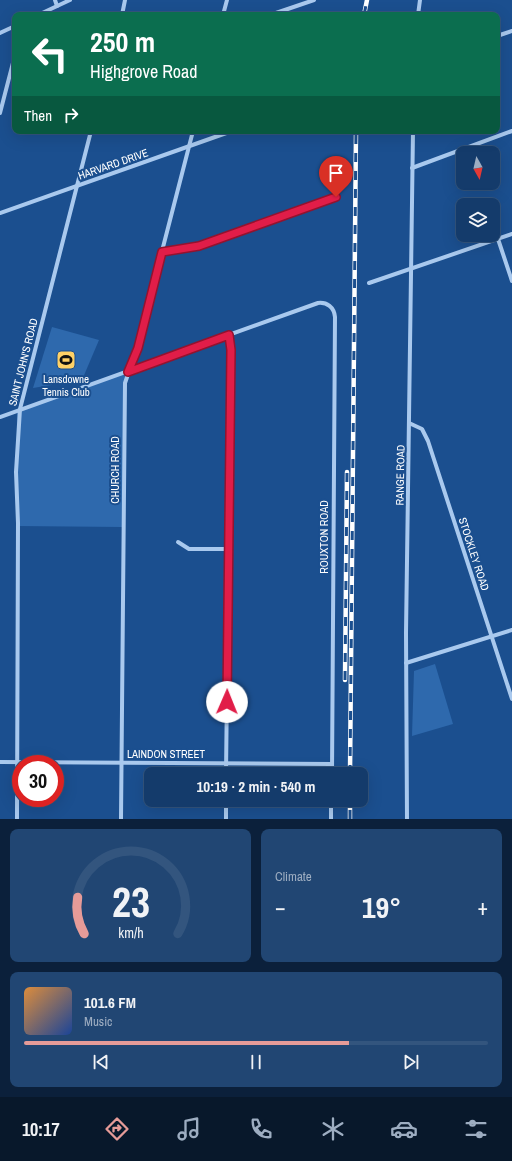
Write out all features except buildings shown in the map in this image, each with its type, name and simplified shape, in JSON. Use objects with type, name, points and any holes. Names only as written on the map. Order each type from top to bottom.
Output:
[{"type":"street","points":[[55,0],[57,6]]},
{"type":"street","points":[[44,12],[70,0]]},
{"type":"street","points":[[123,12],[125,0]]},
{"type":"street","points":[[224,12],[227,0]]},
{"type":"street","points":[[279,12],[314,0]]},
{"type":"street","points":[[418,12],[420,0]]},
{"type":"street","points":[[0,33],[12,27]]},
{"type":"street","points":[[500,35],[512,31]]},
{"type":"street","points":[[0,112],[12,66]]},
{"type":"street","points":[[412,168],[512,131]]},
{"type":"street","name":"SAINT JOHN'S ROAD","points":[[17,755],[18,523],[16,472],[20,409],[90,134]]},
{"type":"street","name":"CHURCH ROAD","points":[[121,819],[125,383],[138,348],[192,134]]},
{"type":"street","name":"HARVARD DRIVE","points":[[0,213],[224,134]]},
{"type":"street","name":"RANGE ROAD","points":[[407,819],[406,663],[413,134]]},
{"type":"street","points":[[162,252],[199,246],[336,197]]},
{"type":"street","points":[[500,238],[512,234]]},
{"type":"street","points":[[369,283],[412,270],[490,242]]},
{"type":"street","points":[[499,242],[512,281]]},
{"type":"street","name":"ROUXTON ROAD","points":[[229,335],[318,303],[327,304],[334,310],[332,764]]},
{"type":"street","points":[[0,416],[128,372],[229,335],[231,350],[226,767]]},
{"type":"street","name":"STOCKLEY ROAD","points":[[409,423],[422,430],[428,441],[512,699]]},
{"type":"street","points":[[178,542],[189,548],[229,549]]},
{"type":"street","points":[[406,663],[512,630]]},
{"type":"street","name":"LAINDON STREET","points":[[0,762],[12,762]]},
{"type":"street","name":"LAINDON STREET","points":[[64,762],[332,764]]},
{"type":"street","name":"SAINT JOHN'S ROAD","points":[[16,807],[16,819]]},
{"type":"street","points":[[226,807],[226,819]]},
{"type":"street","points":[[331,807],[331,819]]},
{"type":"shaded area","name":"Lansdowne Tennis Club","points":[[52,327],[99,340],[82,380],[33,388]]},
{"type":"shaded area","points":[[128,372],[125,383],[123,527],[16,526],[17,410]]},
{"type":"shaded area","points":[[435,664],[453,724],[412,736],[414,671]]},
{"type":"railway","points":[[365,12],[367,0]]},
{"type":"railway","points":[[350,767],[356,134]]},
{"type":"railway","points":[[345,680],[347,472]]},
{"type":"railway","points":[[350,807],[350,819]]},
{"type":"place","name":"Lansdowne Tennis Club","points":[[66,360]]},
{"type":"route","points":[[227,702],[231,350],[229,335],[128,372],[138,348],[162,252],[183,250],[199,246],[336,197]]}]
